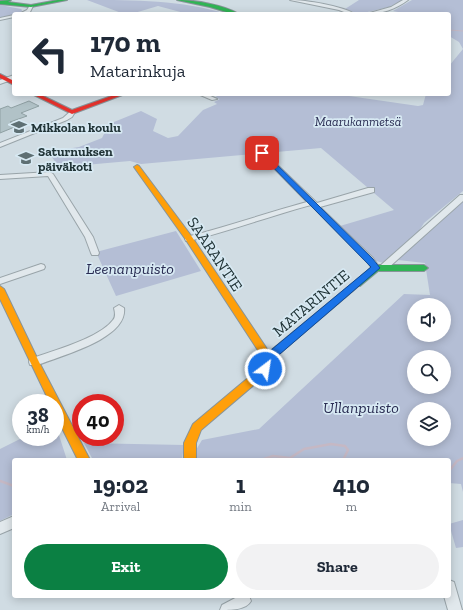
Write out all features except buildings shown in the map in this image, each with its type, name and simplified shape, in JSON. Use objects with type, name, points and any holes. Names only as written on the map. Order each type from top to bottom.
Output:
[{"type":"street","points":[[4,1],[31,6],[65,0]]},
{"type":"street","points":[[179,0],[211,6],[230,12]]},
{"type":"street","points":[[292,0],[340,9],[348,12]]},
{"type":"street","points":[[376,12],[392,8],[406,0]]},
{"type":"street","points":[[26,12],[29,11],[31,6]]},
{"type":"street","points":[[0,19],[12,16]]},
{"type":"street","points":[[40,96],[72,112]]},
{"type":"street","points":[[0,145],[65,119],[70,116],[72,112],[116,96]]},
{"type":"street","points":[[206,96],[214,99]]},
{"type":"street","points":[[262,153],[370,260],[380,267],[424,268]]},
{"type":"street","name":"SAARANTIE","points":[[137,167],[189,239],[268,358]]},
{"type":"street","points":[[0,178],[50,174],[89,237],[95,253]]},
{"type":"street","points":[[189,239],[228,229],[274,213],[371,190]]},
{"type":"street","points":[[380,267],[463,197]]},
{"type":"street","points":[[0,281],[41,267]]},
{"type":"street","name":"MATARINTIE","points":[[190,458],[188,452],[189,443],[191,436],[197,427],[265,369],[268,358],[380,267]]},
{"type":"street","points":[[0,289],[34,362],[83,458]]},
{"type":"street","points":[[34,362],[103,334],[117,322],[120,315],[119,308]]},
{"type":"street","points":[[0,528],[12,523]]},
{"type":"street","points":[[451,597],[454,610]]},
{"type":"street","points":[[227,610],[244,602]]},
{"type":"green space","points":[[87,0],[175,3],[220,12],[180,12],[158,6],[138,12],[119,12]]},
{"type":"green space","points":[[359,0],[404,0],[389,7],[368,12],[353,12],[345,9]]},
{"type":"green space","points":[[412,0],[463,0],[463,49],[459,42],[451,37],[451,12],[393,11]]},
{"type":"green space","points":[[0,5],[22,10],[21,12],[12,12],[12,16],[0,19]]},
{"type":"green space","name":"Maarukanmetsä","points":[[463,49],[463,191],[424,223],[419,231],[383,263],[373,260],[340,226],[394,210],[321,148],[141,164],[130,161],[62,167],[59,163],[57,164],[48,152],[79,147],[102,138],[109,124],[141,111],[157,119],[153,131],[168,138],[178,136],[203,110],[217,104],[214,102],[220,99],[215,98],[217,96],[349,96],[418,106],[423,105],[425,96],[451,96],[451,64]]},
{"type":"green space","name":"Ullanpuisto","points":[[463,201],[463,492],[461,484],[451,483],[451,458],[195,458],[193,455],[202,440],[259,429],[404,294],[430,295],[425,263],[398,260],[429,230]]},
{"type":"green space","name":"Leenanpuisto","points":[[176,231],[201,271],[116,296],[96,252]]},
{"type":"green space","points":[[12,443],[12,446],[62,446],[66,458],[12,458],[12,515],[0,521],[0,449]]},
{"type":"green space","points":[[124,444],[184,445],[182,458],[92,458],[86,446],[124,446]]},
{"type":"green space","points":[[463,520],[463,547],[456,548],[451,531],[451,523]]},
{"type":"waterway","points":[[451,30],[463,31]]},
{"type":"waterway","points":[[290,458],[304,449],[331,444],[345,446],[348,450],[344,458]]},
{"type":"waterway","points":[[267,458],[273,456],[290,458]]},
{"type":"waterway","points":[[451,468],[457,461],[463,458]]},
{"type":"waterway","points":[[0,481],[12,485]]},
{"type":"traffic: fast","points":[[0,3],[9,0]]},
{"type":"traffic: fast","points":[[0,2],[31,6],[65,0]]},
{"type":"traffic: fast","points":[[179,0],[211,6],[230,12]]},
{"type":"traffic: fast","points":[[357,284],[376,268],[424,268]]},
{"type":"traffic: slow","points":[[137,167],[189,239],[268,358]]},
{"type":"traffic: slow","points":[[190,458],[190,443],[197,427],[265,369],[268,358],[357,284]]},
{"type":"traffic: slow","points":[[0,289],[34,362],[83,458]]},
{"type":"traffic: jam","points":[[0,76],[12,82]]},
{"type":"traffic: jam","points":[[39,96],[72,112],[116,96]]},
{"type":"place","name":"Mikkolan koulu","points":[[19,127]]},
{"type":"place","name":"Saturnuksen päiväkoti","points":[[26,158]]},
{"type":"route","points":[[262,153],[370,260],[376,268],[268,358],[265,369]]}]
